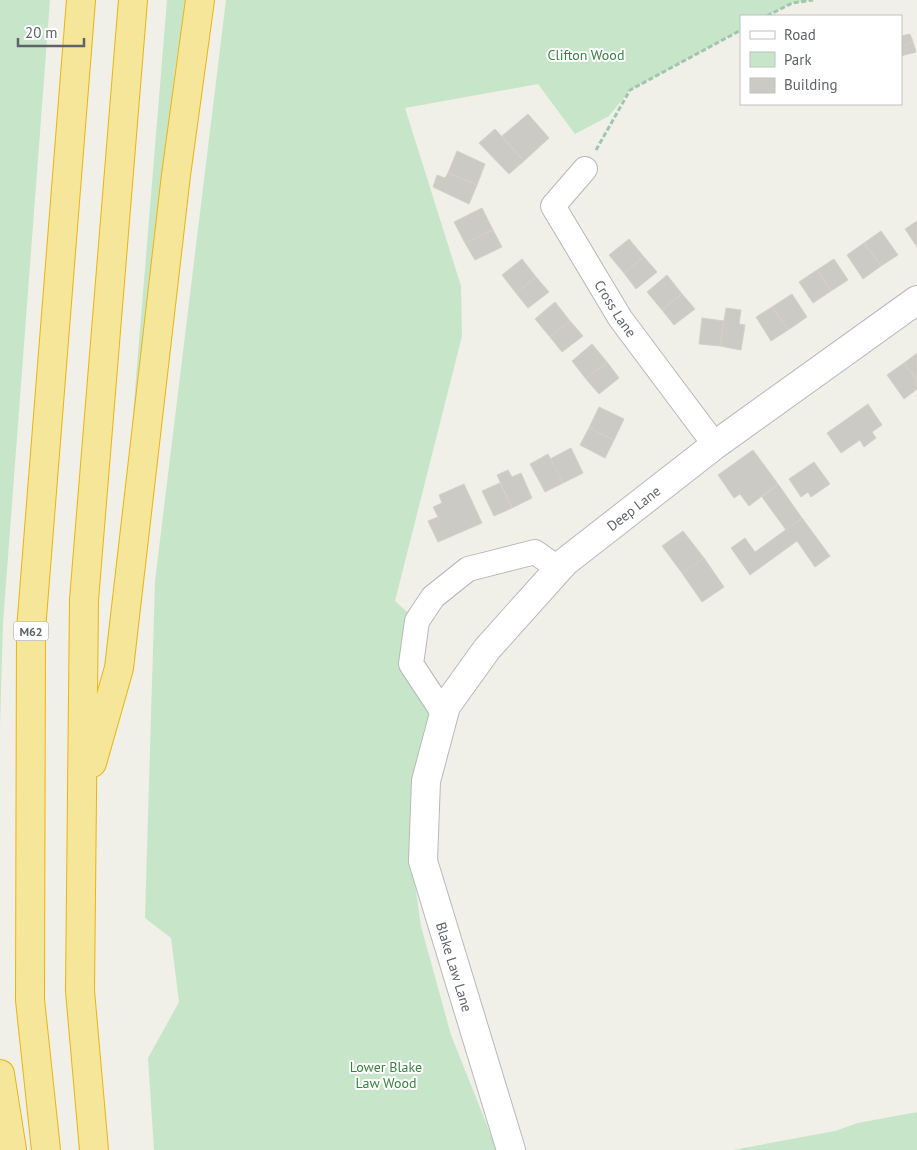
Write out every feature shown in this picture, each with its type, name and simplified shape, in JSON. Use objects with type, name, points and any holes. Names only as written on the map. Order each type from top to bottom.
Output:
[{"type":"highway","name":"M62","points":[[46,1150],[30,1000],[31,630],[81,0]]},
{"type":"highway","points":[[94,1150],[80,991],[84,600],[134,0]]},
{"type":"highway","points":[[82,798],[119,668],[175,185],[200,0]]},
{"type":"highway","points":[[0,1074],[12,1150]]},
{"type":"street","name":"Cross Lane","points":[[585,169],[553,206],[620,318],[715,445]]},
{"type":"street","name":"Deep Lane","points":[[426,781],[446,706],[487,649],[559,569],[715,445],[917,300]]},
{"type":"street","points":[[444,714],[411,664],[417,621],[433,597],[468,569],[535,552],[559,569]]},
{"type":"street","name":"Blake Law Lane","points":[[426,781],[423,861],[510,1150]]},
{"type":"path","points":[[769,15],[792,3],[813,0]]},
{"type":"path","points":[[585,169],[630,90],[740,31]]},
{"type":"green space","points":[[0,0],[50,0],[3,623],[0,726]]},
{"type":"green space","points":[[167,0],[186,0],[175,71],[135,421],[132,427]]},
{"type":"green space","points":[[226,0],[813,0],[792,3],[769,15],[740,15],[740,31],[630,90],[609,116],[575,134],[538,84],[405,108],[461,286],[462,336],[395,601],[417,621],[432,720],[418,764],[409,842],[421,926],[451,1035],[497,1150],[154,1150],[148,1058],[179,1002],[171,938],[145,918],[155,581]]},
{"type":"green space","points":[[917,1112],[917,1150],[733,1150],[835,1131],[858,1123]]},
{"type":"building","points":[[910,34],[913,42],[902,46],[902,36]]},
{"type":"building","points":[[913,42],[916,52],[902,56],[902,46]]},
{"type":"building","points":[[528,114],[549,138],[524,161],[502,136]]},
{"type":"building","points":[[495,129],[524,161],[509,174],[479,143]]},
{"type":"building","points":[[457,151],[485,164],[477,185],[448,173]]},
{"type":"building","points":[[448,173],[477,185],[469,204],[433,187],[437,175],[445,178]]},
{"type":"building","points":[[482,208],[493,230],[465,243],[454,222]]},
{"type":"building","points":[[917,221],[917,247],[905,229]]},
{"type":"building","points":[[493,230],[502,247],[475,260],[465,243]]},
{"type":"building","points":[[881,231],[898,255],[881,266],[864,243]]},
{"type":"building","points":[[629,239],[644,257],[624,273],[609,255]]},
{"type":"building","points":[[864,243],[881,266],[863,279],[847,255]]},
{"type":"building","points":[[644,257],[657,272],[636,289],[624,273]]},
{"type":"building","points":[[522,259],[536,277],[516,293],[502,275]]},
{"type":"building","points":[[834,259],[848,280],[831,291],[817,270]]},
{"type":"building","points":[[817,270],[831,291],[813,303],[799,282]]},
{"type":"building","points":[[667,275],[682,294],[662,310],[647,292]]},
{"type":"building","points":[[536,277],[549,292],[528,308],[516,293]]},
{"type":"building","points":[[682,294],[695,309],[674,325],[662,310]]},
{"type":"building","points":[[792,294],[807,317],[788,330],[772,307]]},
{"type":"building","points":[[555,302],[570,321],[550,337],[535,319]]},
{"type":"building","points":[[772,307],[788,330],[771,341],[756,317]]},
{"type":"building","points":[[726,308],[741,310],[739,324],[745,325],[741,350],[720,346]]},
{"type":"building","points":[[702,318],[724,321],[720,346],[699,344]]},
{"type":"building","points":[[570,321],[583,336],[562,352],[550,337]]},
{"type":"building","points":[[592,344],[607,362],[586,379],[572,361]]},
{"type":"building","points":[[917,353],[917,380],[904,363]]},
{"type":"building","points":[[607,362],[619,378],[599,394],[586,379]]},
{"type":"building","points":[[904,363],[917,380],[917,389],[904,399],[887,375]]},
{"type":"building","points":[[868,404],[882,425],[872,432],[876,438],[864,447],[860,440],[841,453],[827,433]]},
{"type":"building","points":[[599,407],[624,419],[614,440],[589,428]]},
{"type":"building","points":[[589,428],[614,440],[605,458],[580,445]]},
{"type":"building","points":[[571,448],[583,473],[563,483],[550,459]]},
{"type":"building","points":[[753,450],[778,484],[749,506],[740,494],[734,498],[718,475]]},
{"type":"building","points":[[548,454],[563,483],[545,492],[530,464]]},
{"type":"building","points":[[814,462],[830,484],[811,497],[808,492],[801,497],[789,479]]},
{"type":"building","points":[[508,470],[512,477],[521,473],[532,498],[512,508],[497,475]]},
{"type":"building","points":[[500,483],[512,508],[494,516],[482,491]]},
{"type":"building","points":[[464,484],[482,523],[438,542],[428,521],[438,517],[433,507],[442,503],[439,495]]},
{"type":"building","points":[[778,484],[802,518],[786,530],[762,497]]},
{"type":"building","points":[[802,518],[830,556],[815,567],[797,541],[750,575],[731,548],[745,538],[755,552]]},
{"type":"building","points":[[683,531],[704,558],[682,573],[662,546]]},
{"type":"building","points":[[704,558],[724,587],[702,602],[682,573]]},
{"type":"park label","name":"Clifton Wood","points":[[586,55]]},
{"type":"park label","name":"Lower Blake Law Wood","points":[[386,1076]]}]
